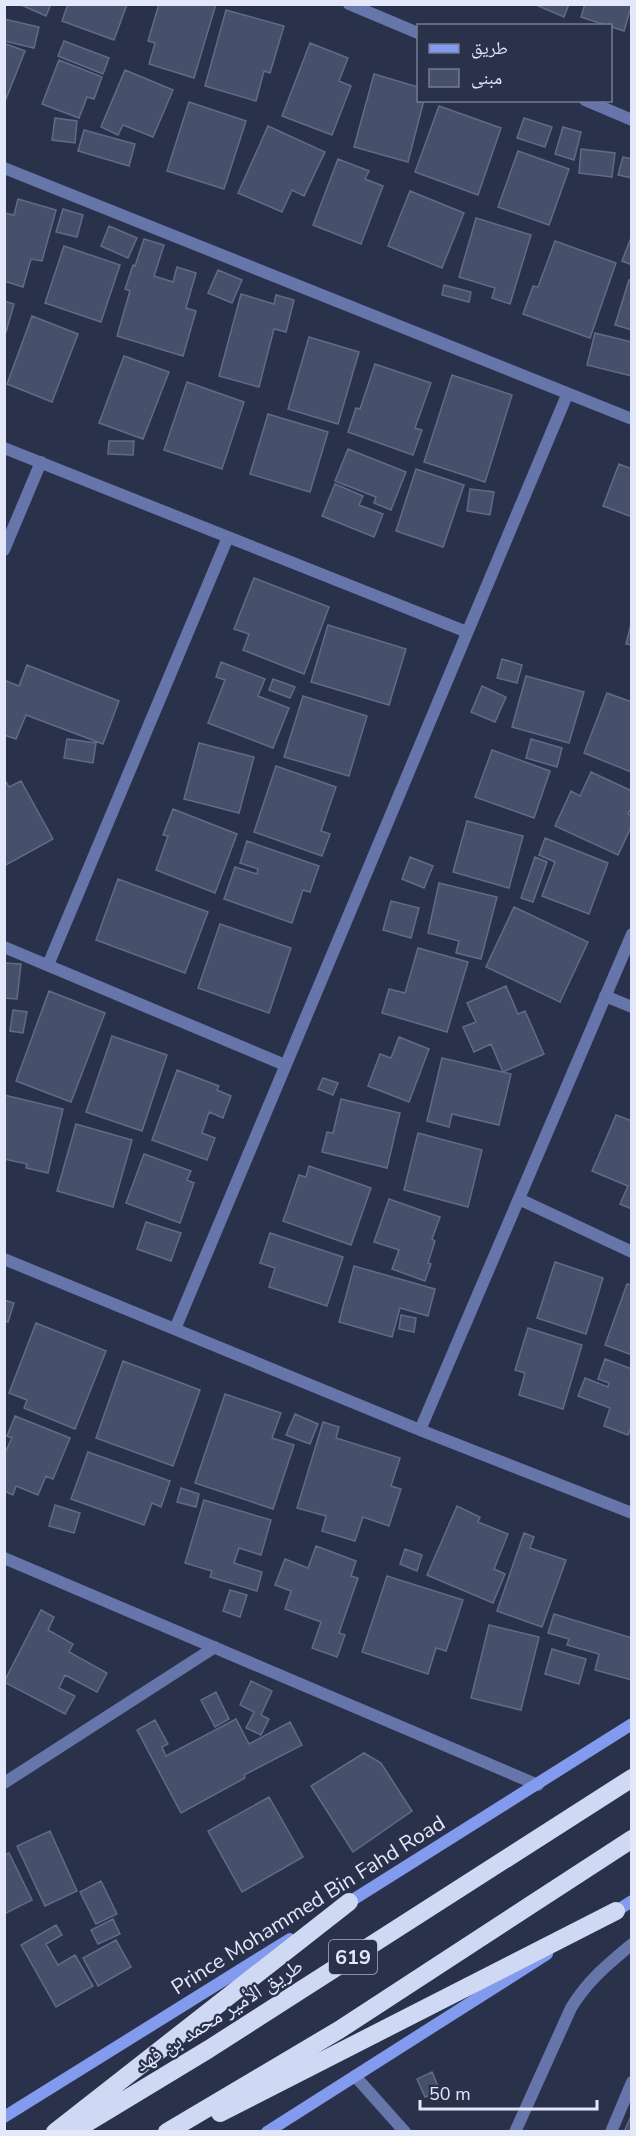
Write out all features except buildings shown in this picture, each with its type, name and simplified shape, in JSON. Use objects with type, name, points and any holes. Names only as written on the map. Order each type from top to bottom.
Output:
[{"type":"highway","name":"طريق الأمير محمد بن فهد","points":[[72,2132],[209,2049],[632,1778]]},
{"type":"highway","name":"619","points":[[167,2132],[339,2030],[632,1839]]},
{"type":"highway","points":[[55,2132],[349,1902]]},
{"type":"highway","points":[[184,2132],[624,1906]]},
{"type":"main road","name":"Prince Mohammed Bin Fahd Road","points":[[4,2117],[632,1725]]},
{"type":"main road","points":[[267,2132],[624,1906]]},
{"type":"street","points":[[350,4],[417,33]]},
{"type":"street","points":[[590,102],[632,120]]},
{"type":"street","points":[[4,168],[567,395],[632,419]]},
{"type":"street","points":[[175,1329],[567,395]]},
{"type":"street","points":[[4,448],[467,632]]},
{"type":"street","points":[[4,550],[41,462]]},
{"type":"street","points":[[48,965],[228,537]]},
{"type":"street","points":[[420,1430],[632,934]]},
{"type":"street","points":[[4,947],[285,1065]]},
{"type":"street","points":[[605,996],[632,1007]]},
{"type":"street","points":[[519,1199],[632,1252]]},
{"type":"street","points":[[4,1259],[420,1430],[632,1513]]},
{"type":"street","points":[[4,1558],[538,1785]]},
{"type":"street","points":[[4,1783],[215,1647]]},
{"type":"street","points":[[515,2132],[571,2008],[582,1989],[632,1944]]},
{"type":"street","points":[[355,2076],[405,2132]]},
{"type":"street","points":[[611,2132],[632,2082]]}]
